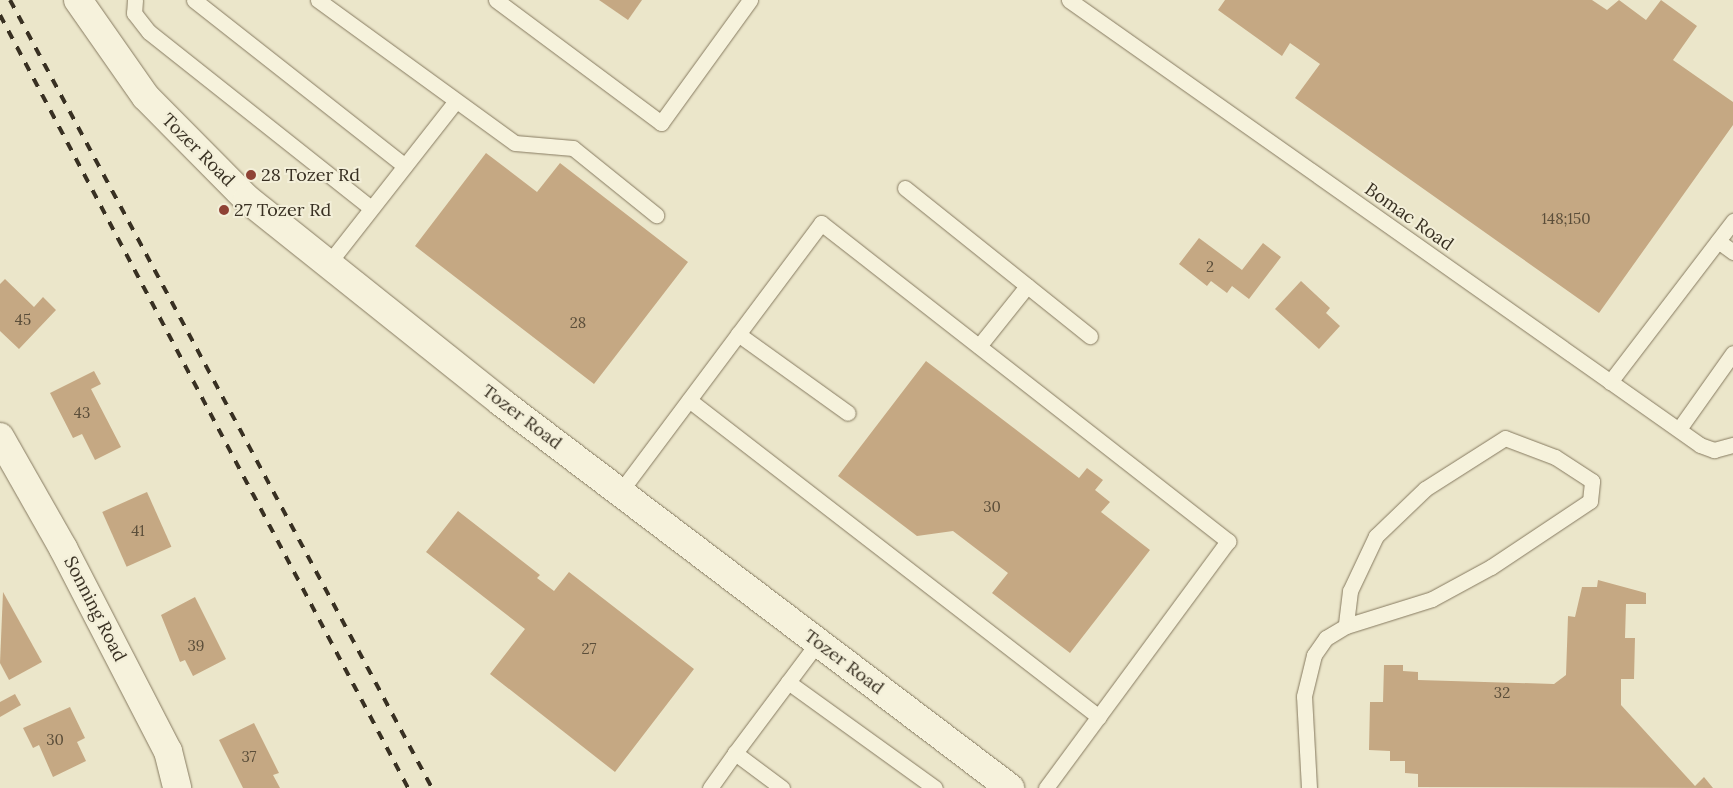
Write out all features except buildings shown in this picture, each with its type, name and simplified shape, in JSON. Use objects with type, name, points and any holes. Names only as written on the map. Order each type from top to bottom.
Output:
[{"type":"main road","name":"Tozer Road","points":[[78,0],[146,97],[196,152],[328,264],[620,492],[818,642],[1003,786]]},
{"type":"main road","name":"Sonning Road","points":[[0,437],[63,548],[168,751],[177,788]]},
{"type":"lane","points":[[135,0],[134,12],[148,32],[371,208]]},
{"type":"lane","points":[[194,0],[405,166]]},
{"type":"lane","points":[[318,0],[515,143],[573,148],[656,215]]},
{"type":"lane","points":[[496,0],[661,124],[750,0]]},
{"type":"lane","name":"Bomac Road","points":[[1068,0],[1679,429],[1714,450],[1733,445]]},
{"type":"lane","points":[[328,264],[456,101]]},
{"type":"lane","points":[[905,188],[1090,336]]},
{"type":"lane","points":[[1610,382],[1733,221]]},
{"type":"lane","points":[[620,492],[821,223],[1228,541],[1046,788]]},
{"type":"lane","points":[[1718,241],[1733,252]]},
{"type":"lane","points":[[979,346],[1027,286]]},
{"type":"lane","points":[[738,334],[848,413]]},
{"type":"lane","points":[[1679,429],[1733,353]]},
{"type":"lane","points":[[689,400],[1099,717]]},
{"type":"lane","points":[[1309,788],[1304,696],[1314,655],[1326,638],[1346,626],[1432,599],[1491,567],[1590,501],[1592,482],[1555,457],[1505,438],[1425,489],[1376,536],[1350,591],[1346,626]]},
{"type":"lane","points":[[710,788],[818,642]]},
{"type":"lane","points":[[788,682],[935,788]]},
{"type":"lane","points":[[736,753],[782,788]]},
{"type":"railway","points":[[10,0],[432,788]]},
{"type":"railway","points":[[0,15],[408,788]]},
{"type":"place","name":"28 Tozer Rd","points":[[251,175]]},
{"type":"place","name":"27 Tozer Rd","points":[[224,210]]}]
